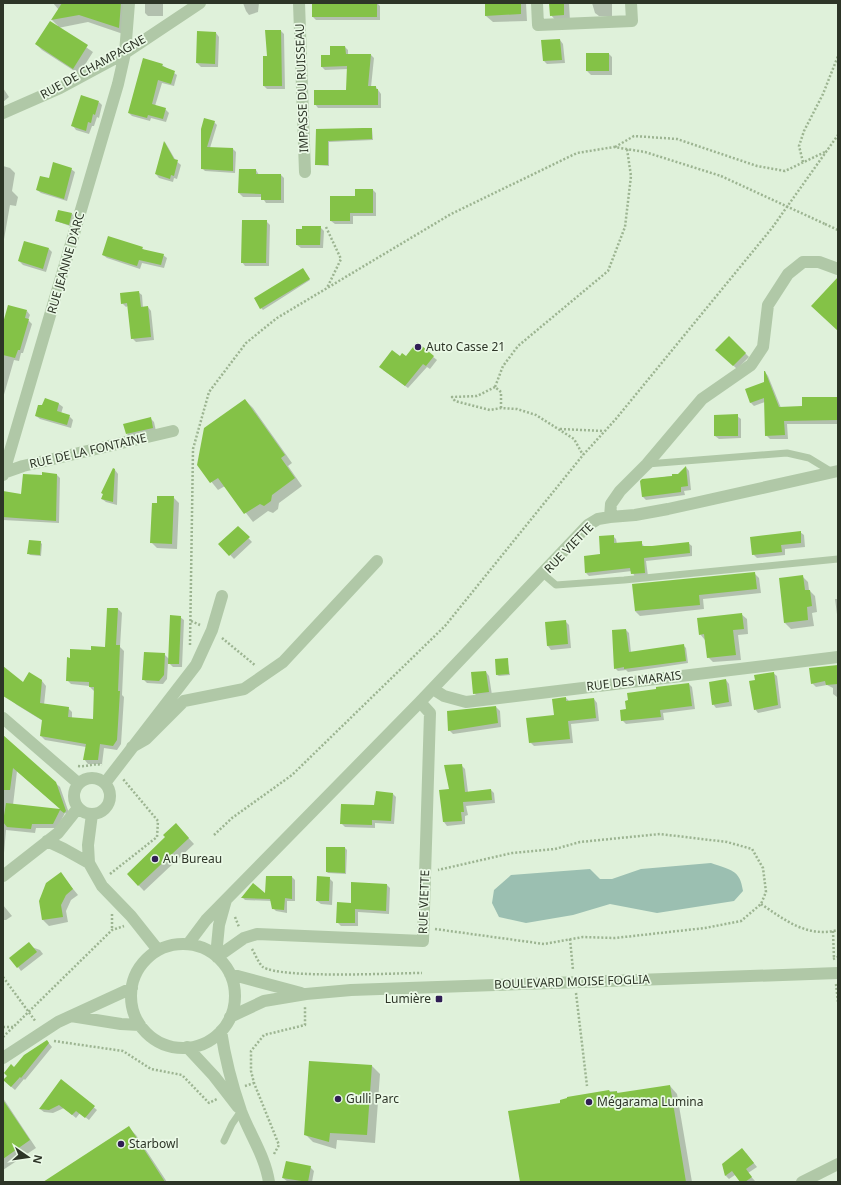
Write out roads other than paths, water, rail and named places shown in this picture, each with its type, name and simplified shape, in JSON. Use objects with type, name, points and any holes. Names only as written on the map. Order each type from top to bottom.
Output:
[{"type":"street","name":"RUE JEANNE D'ARC","points":[[3,474],[118,84],[125,52],[129,3]]},
{"type":"street","name":"RUE DE CHAMPAGNE","points":[[3,113],[60,88],[125,52],[200,3]]},
{"type":"street","name":"IMPASSE DU RUISSEAU","points":[[299,3],[305,172]]},
{"type":"street","points":[[537,3],[538,25],[632,21],[630,3]]},
{"type":"street","points":[[610,517],[611,504],[620,491],[647,464],[702,399],[751,365],[763,347],[768,305],[788,274],[803,262],[819,262],[838,269]]},
{"type":"street","name":"RUE DE LA FONTAINE","points":[[3,474],[23,466],[173,431]]},
{"type":"street","name":"RUE VIETTE","points":[[188,944],[206,920],[226,899],[433,689],[588,525],[598,520],[610,517],[668,510],[835,472]]},
{"type":"street","points":[[132,747],[146,739],[184,701],[244,689],[284,662],[377,561]]},
{"type":"street","points":[[105,783],[196,665],[212,630],[222,596]]},
{"type":"street","name":"RUE DES MARAIS","points":[[433,689],[444,696],[466,702],[838,657]]},
{"type":"street","name":"RUE VIETTE","points":[[217,956],[244,938],[257,934],[423,941],[430,713],[420,702]]},
{"type":"street","points":[[3,718],[78,784]]},
{"type":"street","points":[[89,778],[95,778],[105,783],[109,789],[110,800],[103,810],[92,814],[82,812],[78,808],[74,798],[74,793],[78,784],[89,778]]},
{"type":"street","points":[[3,876],[58,833],[78,808]]},
{"type":"street","points":[[92,814],[88,845],[89,863],[102,886],[131,916],[158,950]]},
{"type":"street","points":[[47,841],[89,863]]},
{"type":"street","name":"RUE VIETTE","points":[[217,956],[219,925],[226,899]]},
{"type":"street","points":[[188,944],[203,948],[217,956],[230,974],[234,988],[234,1003],[230,1017],[221,1031],[206,1042],[187,1047],[174,1047],[161,1043],[149,1036],[140,1026],[133,1010],[132,988],[135,975],[144,961],[158,950],[173,945],[188,944]]},
{"type":"street","name":"BOULEVARD MOISE FOGLIA","points":[[230,1017],[264,1001],[306,994],[351,990],[836,973]]},
{"type":"street","name":"BOULEVARD MOISE FOGLIA","points":[[230,974],[306,994]]},
{"type":"street","points":[[3,1058],[42,1031],[132,988]]},
{"type":"street","points":[[71,1016],[140,1026]]},
{"type":"street","points":[[221,1031],[232,1091],[266,1166],[269,1182]]},
{"type":"street","points":[[187,1047],[214,1076],[232,1091]]},
{"type":"street","points":[[802,1182],[838,1164]]},
{"type":"lane","points":[[647,464],[787,453],[809,458],[835,472]]},
{"type":"lane","points":[[543,574],[556,585],[624,580],[838,559]]},
{"type":"lane","points":[[224,1141],[232,1124],[241,1111]]},
{"type":"place","name":"Auto Casse 21","points":[[418,347]]},
{"type":"place","name":"Au Bureau","points":[[155,859]]},
{"type":"place","name":"Lumière","points":[[439,999]]},
{"type":"place","name":"Gulli Parc","points":[[338,1099]]},
{"type":"place","name":"Mégarama Lumina","points":[[589,1102]]},
{"type":"place","name":"Starbowl","points":[[121,1144]]}]
